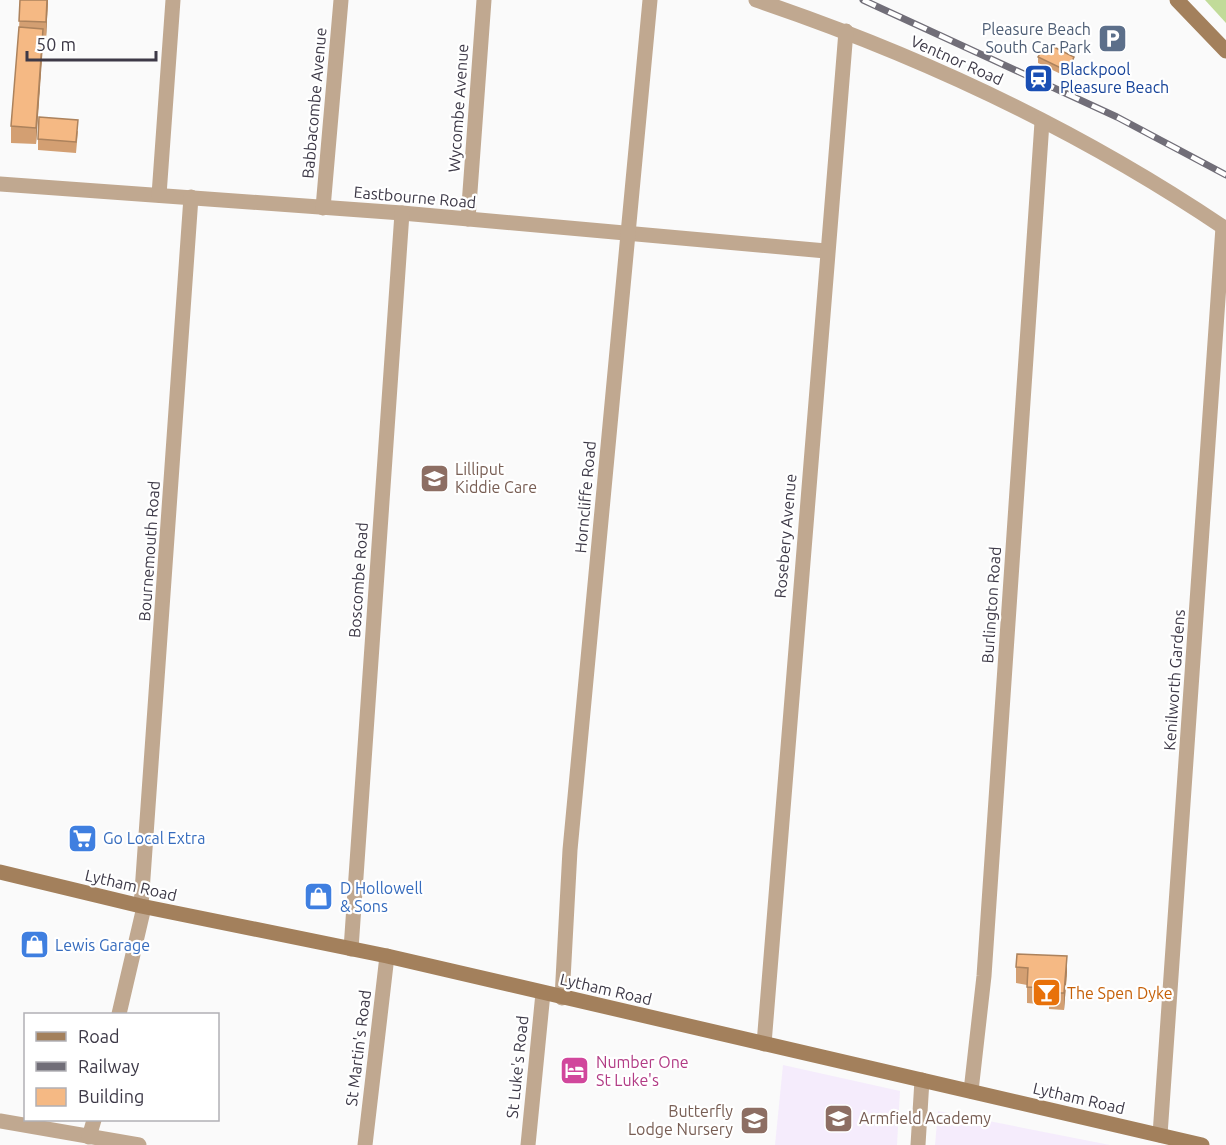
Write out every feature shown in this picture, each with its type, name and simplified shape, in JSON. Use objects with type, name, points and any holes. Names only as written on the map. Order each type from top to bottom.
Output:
[{"type":"main road","points":[[1177,0],[1226,51]]},
{"type":"main road","name":"Lytham Road","points":[[0,872],[143,907],[387,956],[1202,1145]]},
{"type":"street","points":[[159,195],[173,0]]},
{"type":"street","name":"Babbacombe Avenue","points":[[323,208],[341,0]]},
{"type":"street","name":"Wycombe Avenue","points":[[468,219],[484,0]]},
{"type":"street","name":"Horncliffe Road","points":[[562,998],[570,850],[650,0]]},
{"type":"street","name":"Ventnor Road","points":[[756,0],[846,31],[995,95],[1145,175],[1225,228]]},
{"type":"street","name":"Rosebery Avenue","points":[[764,1044],[826,251],[846,31]]},
{"type":"street","name":"Burlington Road","points":[[971,1091],[984,976],[1042,122]]},
{"type":"street","name":"Eastbourne Road","points":[[0,184],[402,213],[826,251]]},
{"type":"street","name":"Bournemouth Road","points":[[119,1013],[143,907],[191,197]]},
{"type":"street","name":"Boscombe Road","points":[[351,949],[402,213]]},
{"type":"street","name":"Kenilworth Gardens","points":[[1160,1135],[1225,228]]},
{"type":"street","name":"St Martin's Road","points":[[365,1145],[387,956]]},
{"type":"street","name":"St Luke's Road","points":[[528,1145],[543,993]]},
{"type":"street","points":[[918,1145],[922,1080]]},
{"type":"street","points":[[89,1137],[93,1121]]},
{"type":"street","points":[[0,1122],[139,1145]]},
{"type":"shaded area","name":"Armfield Academy","points":[[783,1065],[900,1091],[897,1145],[775,1145]]},
{"type":"shaded area","name":"Armfield Academy","points":[[938,1111],[1110,1145],[935,1145]]},
{"type":"green space","points":[[1205,0],[1226,0],[1226,23]]},
{"type":"building","points":[[20,0],[47,0],[46,22],[19,21]]},
{"type":"building","points":[[19,27],[43,29],[36,128],[11,126]]},
{"type":"building","points":[[1046,43],[1074,57],[1067,71],[1038,57]]},
{"type":"building","points":[[39,117],[78,120],[76,142],[38,139]]},
{"type":"building","points":[[1017,954],[1067,956],[1064,993],[1049,993],[1049,988],[1027,987],[1028,968],[1016,967]]},
{"type":"railway","points":[[863,0],[1117,117],[1226,175]]},
{"type":"place","name":"Pleasure Beach South Car Park","points":[[1112,38]]},
{"type":"place","name":"Blackpool Pleasure Beach","points":[[1039,78]]},
{"type":"place","name":"Lilliput Kiddie Care","points":[[434,478]]},
{"type":"place","name":"Go Local Extra","points":[[82,838]]},
{"type":"place","name":"D Hollowell & Sons","points":[[319,897]]},
{"type":"place","name":"Lewis Garage","points":[[34,945]]},
{"type":"place","name":"The Spen Dyke","points":[[1046,993]]},
{"type":"place","name":"Number One St Luke's","points":[[575,1071]]},
{"type":"place","name":"Armfield Academy","points":[[838,1118]]},
{"type":"place","name":"Butterfly Lodge Nursery","points":[[754,1120]]}]
